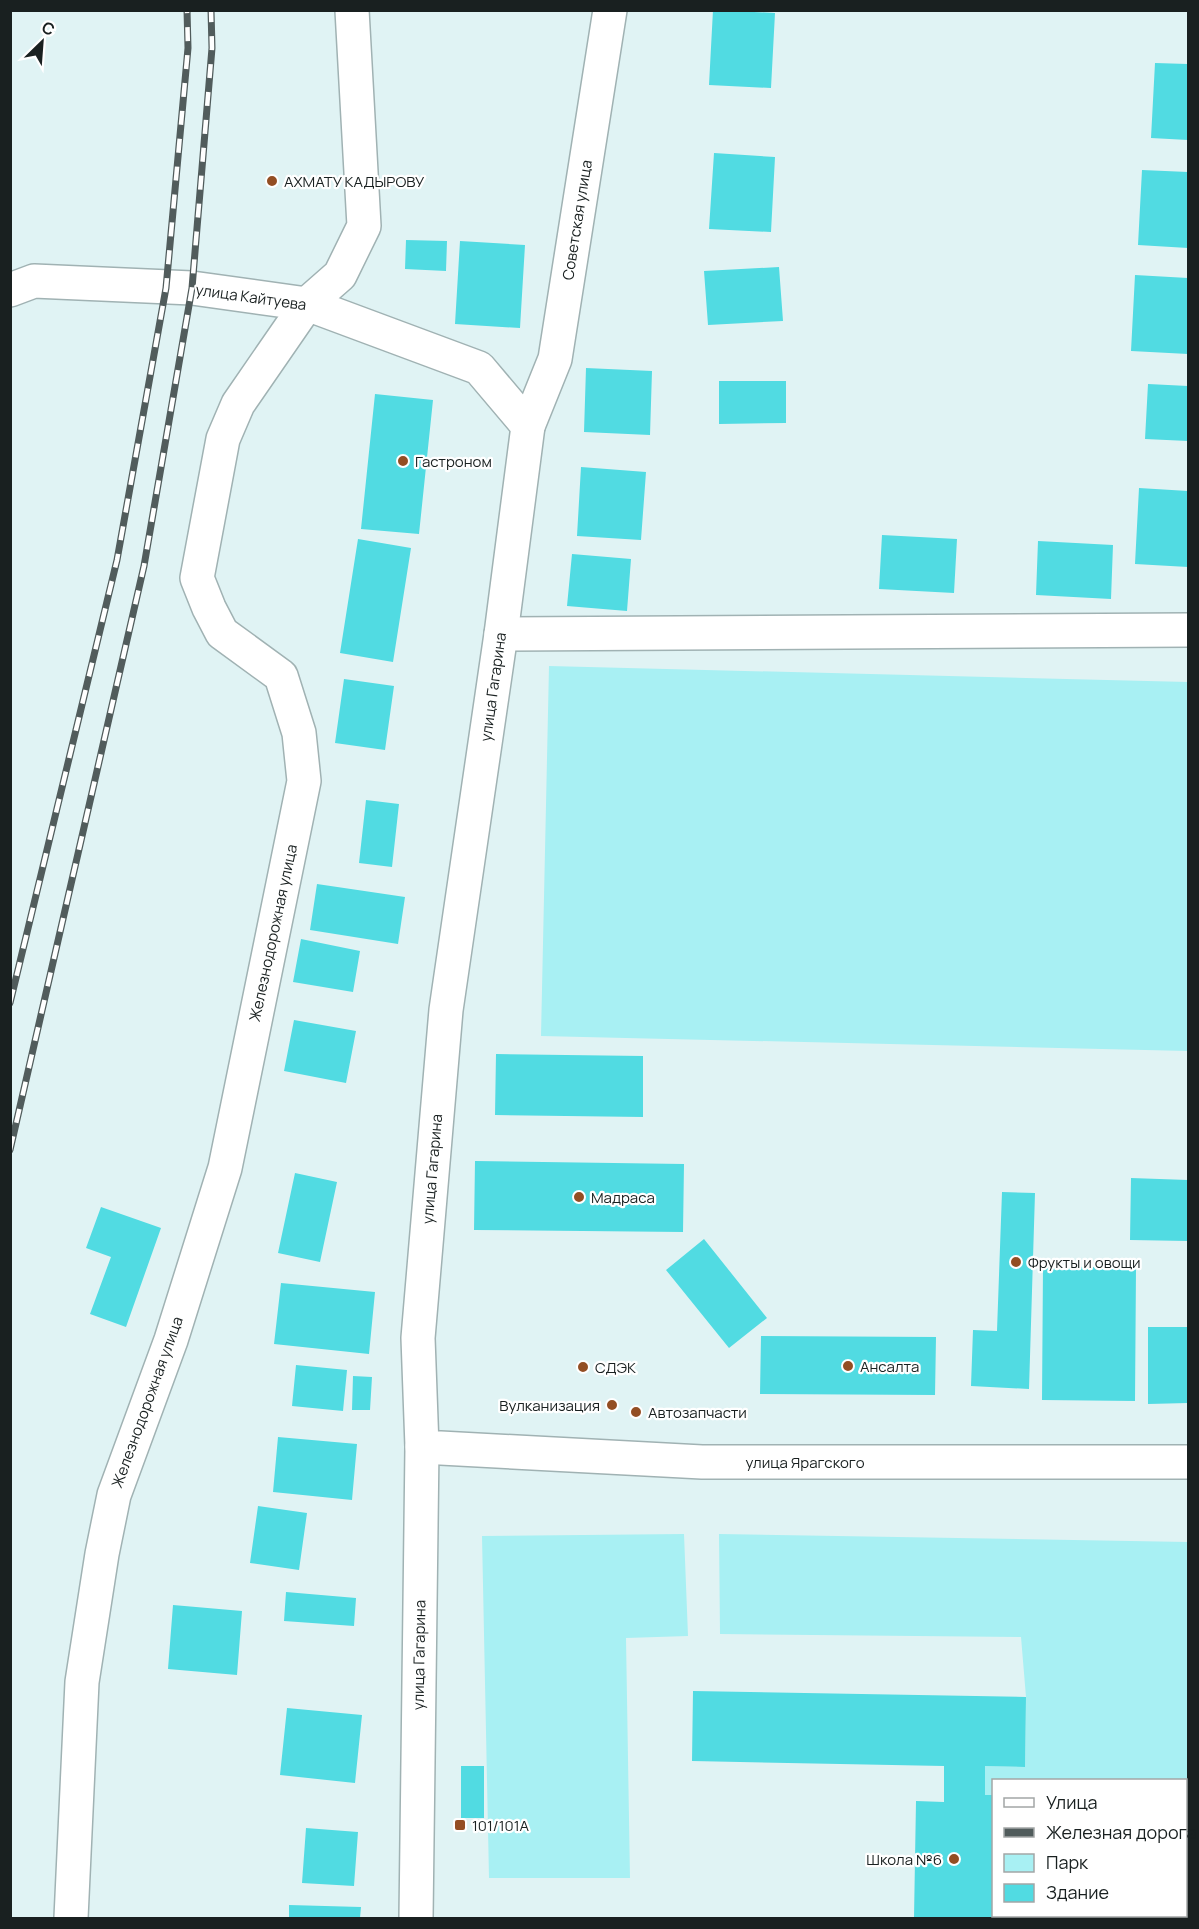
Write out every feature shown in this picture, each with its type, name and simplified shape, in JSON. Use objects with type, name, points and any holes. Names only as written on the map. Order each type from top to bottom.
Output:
[{"type":"street","name":"Железнодорожная улица","points":[[71,1918],[82,1682],[112,1505],[171,1340],[225,1168],[304,781],[299,733],[281,676],[222,633],[197,579],[223,439],[238,404],[308,304],[340,275],[364,226],[352,10]]},
{"type":"street","name":"Советская улица","points":[[528,426],[555,358],[610,10]]},
{"type":"street","name":"улица Кайтуева","points":[[10,290],[34,281],[192,288],[308,304],[479,368],[528,426]]},
{"type":"street","name":"улица Гагарина","points":[[416,1918],[422,1447],[418,1338],[446,1010],[501,634],[528,426]]},
{"type":"street","points":[[501,634],[1188,630]]},
{"type":"street","name":"улица Ярагского","points":[[422,1447],[702,1462],[1188,1462]]},
{"type":"green space","points":[[549,666],[1188,682],[1188,1051],[541,1036]]},
{"type":"green space","points":[[684,1534],[688,1636],[626,1638],[630,1878],[489,1878],[482,1536]]},
{"type":"green space","points":[[719,1534],[1188,1542],[1188,1918],[1155,1918],[1187,1917],[1187,1779],[992,1779],[992,1795],[985,1795],[985,1766],[1025,1767],[1026,1697],[1021,1637],[720,1634]]},
{"type":"building","points":[[713,10],[775,13],[771,88],[709,85]]},
{"type":"building","points":[[1155,63],[1188,64],[1188,140],[1151,138]]},
{"type":"building","points":[[714,153],[775,157],[771,232],[709,229]]},
{"type":"building","points":[[1142,170],[1188,172],[1188,248],[1138,245]]},
{"type":"building","points":[[406,240],[447,241],[446,271],[405,269]]},
{"type":"building","points":[[460,241],[525,245],[520,328],[455,324]]},
{"type":"building","points":[[779,267],[783,321],[708,325],[704,271]]},
{"type":"building","points":[[1135,275],[1188,278],[1188,354],[1131,351]]},
{"type":"building","points":[[586,368],[652,371],[650,435],[584,432]]},
{"type":"building","points":[[719,381],[786,381],[786,423],[719,424]]},
{"type":"building","points":[[1148,384],[1188,386],[1188,441],[1145,439]]},
{"type":"building","points":[[375,394],[433,400],[419,534],[361,529]]},
{"type":"building","points":[[581,467],[646,472],[641,540],[577,536]]},
{"type":"building","points":[[1139,488],[1188,491],[1188,567],[1135,564]]},
{"type":"building","points":[[882,535],[957,539],[954,593],[879,589]]},
{"type":"building","points":[[358,539],[411,548],[393,662],[340,653]]},
{"type":"building","points":[[1038,541],[1113,545],[1111,599],[1036,595]]},
{"type":"building","points":[[572,554],[631,559],[627,611],[567,606]]},
{"type":"building","points":[[344,679],[394,686],[385,750],[335,743]]},
{"type":"building","points":[[366,800],[399,804],[392,867],[359,863]]},
{"type":"building","points":[[317,884],[405,897],[398,944],[310,930]]},
{"type":"building","points":[[301,939],[360,951],[353,992],[293,982]]},
{"type":"building","points":[[294,1020],[356,1031],[346,1083],[284,1071]]},
{"type":"building","points":[[496,1054],[643,1056],[643,1117],[495,1115]]},
{"type":"building","name":"Мадраса","points":[[475,1161],[684,1164],[683,1232],[474,1230]]},
{"type":"building","points":[[295,1173],[337,1182],[320,1262],[278,1253]]},
{"type":"building","points":[[1131,1178],[1188,1180],[1188,1241],[1130,1240]]},
{"type":"building","name":"Фрукты и овощи","points":[[1002,1192],[1035,1193],[1029,1389],[971,1386],[973,1330],[997,1331]]},
{"type":"building","points":[[101,1207],[161,1228],[126,1327],[90,1314],[111,1257],[86,1248]]},
{"type":"building","points":[[704,1239],[767,1318],[729,1348],[666,1270]]},
{"type":"building","points":[[1043,1266],[1136,1268],[1135,1401],[1042,1400]]},
{"type":"building","points":[[281,1283],[375,1292],[369,1354],[274,1344]]},
{"type":"building","points":[[1148,1327],[1188,1327],[1188,1403],[1148,1404]]},
{"type":"building","name":"Ансалта","points":[[761,1336],[936,1337],[935,1395],[760,1394]]},
{"type":"building","points":[[296,1365],[347,1370],[343,1411],[292,1406]]},
{"type":"building","points":[[353,1376],[372,1377],[370,1410],[352,1410]]},
{"type":"building","points":[[278,1437],[357,1444],[352,1500],[273,1492]]},
{"type":"building","points":[[258,1506],[307,1513],[299,1570],[250,1563]]},
{"type":"building","points":[[286,1592],[356,1598],[354,1626],[284,1621]]},
{"type":"building","points":[[173,1605],[242,1611],[237,1675],[168,1669]]},
{"type":"building","name":"Школа №6","points":[[693,1691],[1026,1697],[1025,1767],[985,1766],[985,1795],[992,1795],[992,1917],[1155,1918],[914,1918],[916,1801],[944,1802],[944,1766],[692,1761]]},
{"type":"building","points":[[287,1708],[362,1715],[355,1783],[280,1775]]},
{"type":"building","points":[[461,1766],[484,1766],[484,1818],[461,1818]]},
{"type":"building","points":[[306,1828],[358,1832],[354,1886],[302,1883]]},
{"type":"building","points":[[289,1905],[361,1907],[360,1918],[289,1918]]},
{"type":"railway","points":[[10,1003],[117,560],[166,288],[188,48],[187,10]]},
{"type":"railway","points":[[10,1150],[144,566],[192,288],[212,48],[211,10]]},
{"type":"place","name":"АХМАТУ КАДЫРОВУ","points":[[272,181]]},
{"type":"place","name":"Гастроном","points":[[403,461]]},
{"type":"place","name":"Мадраса","points":[[579,1197]]},
{"type":"place","name":"Фрукты и овощи","points":[[1016,1262]]},
{"type":"place","name":"Ансалта","points":[[848,1366]]},
{"type":"place","name":"СДЭК","points":[[583,1367]]},
{"type":"place","name":"Вулканизация","points":[[612,1405]]},
{"type":"place","name":"Автозапчасти","points":[[636,1412]]},
{"type":"place","name":"101/101А","points":[[460,1825]]},
{"type":"place","name":"Школа №6","points":[[954,1859]]}]
